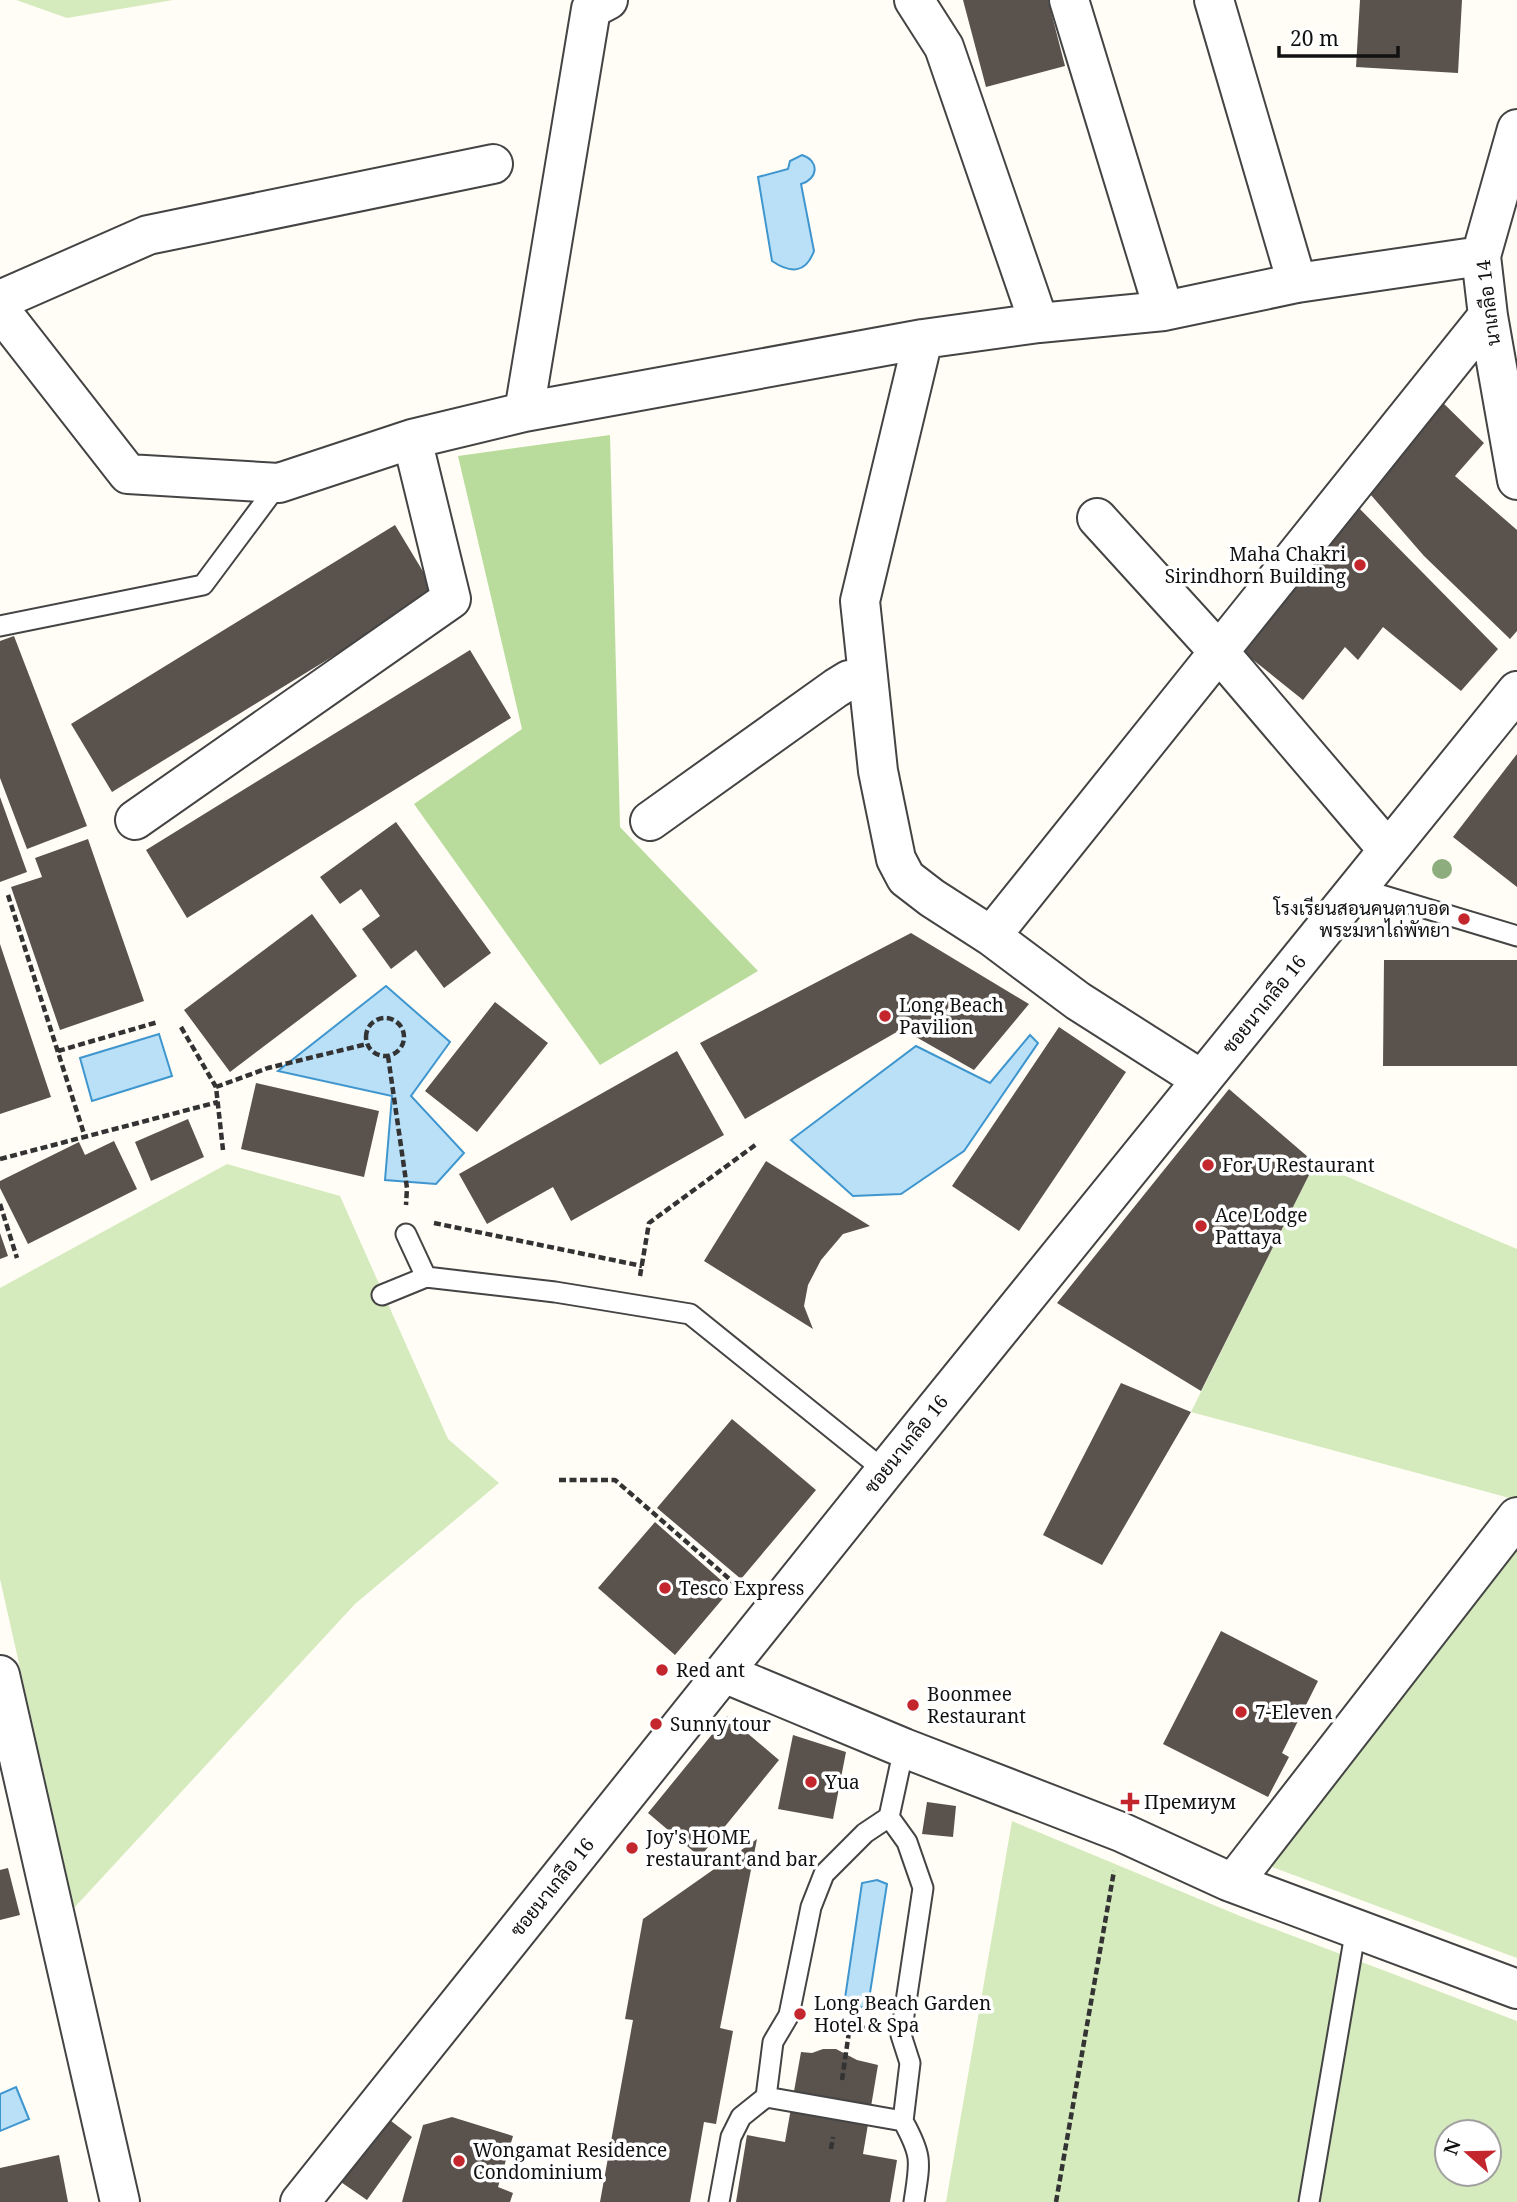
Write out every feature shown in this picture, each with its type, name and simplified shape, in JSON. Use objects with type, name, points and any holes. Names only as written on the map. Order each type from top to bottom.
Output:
[{"type":"street","points":[[524,412],[591,9],[608,0]]},
{"type":"street","points":[[914,0],[944,47],[1039,323]]},
{"type":"street","points":[[1069,0],[1164,311]]},
{"type":"street","points":[[1214,0],[1297,283]]},
{"type":"street","name":"นาเกลือ 14","points":[[1517,129],[1480,256],[1517,480]]},
{"type":"street","points":[[0,300],[148,235],[493,164]]},
{"type":"street","points":[[0,310],[128,474],[279,483],[412,439],[524,412],[923,339],[1039,323],[1164,311],[1297,283],[1480,256]]},
{"type":"street","points":[[991,936],[1488,316]]},
{"type":"street","points":[[923,339],[860,601],[878,771],[896,859],[906,878],[932,898],[991,936],[1078,1001],[1202,1080]]},
{"type":"street","points":[[135,820],[451,599],[412,439]]},
{"type":"street","points":[[1097,518],[1219,652],[1388,850]]},
{"type":"street","points":[[650,821],[836,688],[849,680],[867,677]]},
{"type":"street","name":"ซอยนาเกลือ 16","points":[[300,2202],[884,1471],[1517,691]]},
{"type":"street","points":[[1233,1883],[1517,1517]]},
{"type":"street","points":[[724,1673],[904,1748],[1121,1832],[1233,1883],[1517,1989]]},
{"type":"street","points":[[0,1675],[120,2202]]},
{"type":"lane","points":[[0,626],[203,585],[279,483]]},
{"type":"lane","points":[[1358,888],[1513,930]]},
{"type":"lane","points":[[406,1234],[426,1277]]},
{"type":"lane","points":[[382,1295],[426,1277],[555,1292],[690,1314],[884,1471]]},
{"type":"lane","points":[[719,2202],[731,2137],[741,2117],[766,2097],[773,2042],[789,2015],[811,1907],[824,1874],[865,1833],[889,1817],[904,1748]]},
{"type":"lane","points":[[889,1817],[906,1842],[923,1888],[901,2035],[910,2063],[904,2121],[916,2144],[920,2163],[914,2202]]},
{"type":"lane","points":[[1309,2202],[1356,1928]]},
{"type":"lane","points":[[766,2097],[904,2121]]},
{"type":"path","points":[[8,895],[85,1137]]},
{"type":"path","points":[[388,1018],[399,1025],[404,1037],[400,1050],[388,1056],[376,1055],[367,1044],[367,1031],[374,1021],[388,1018]]},
{"type":"path","points":[[58,1051],[158,1022]]},
{"type":"path","points":[[181,1027],[216,1087],[223,1150]]},
{"type":"path","points":[[216,1087],[268,1068],[367,1044]]},
{"type":"path","points":[[388,1056],[407,1188]]},
{"type":"path","points":[[0,1159],[218,1102]]},
{"type":"path","points":[[636,1305],[649,1223],[758,1143]]},
{"type":"path","points":[[0,1204],[17,1258]]},
{"type":"path","points":[[432,1223],[642,1266]]},
{"type":"path","points":[[559,1480],[615,1480],[771,1615]]},
{"type":"path","points":[[1056,2202],[1121,1832]]},
{"type":"path","points":[[789,2015],[901,2035]]},
{"type":"path","points":[[844,2064],[850,2025]]},
{"type":"green space","points":[[16,0],[173,0],[67,18]]},
{"type":"green space","points":[[610,435],[620,827],[758,971],[600,1065],[414,804],[522,729],[458,456]]},
{"type":"green space","points":[[1315,1163],[1517,1249],[1517,1500],[1191,1412]]},
{"type":"green space","points":[[227,1164],[340,1196],[448,1439],[499,1483],[355,1604],[74,1908],[0,1579],[0,1288]]},
{"type":"green space","points":[[1517,1539],[1517,1958],[1261,1863]]},
{"type":"green space","points":[[1012,1821],[1240,1916],[1517,2021],[1517,2202],[946,2202]]},
{"type":"water","points":[[802,155],[812,161],[815,170],[807,182],[801,184],[814,251],[807,264],[792,269],[772,261],[758,177],[788,169],[790,161]]},
{"type":"water","points":[[386,986],[450,1042],[411,1096],[464,1153],[436,1184],[385,1180],[392,1096],[278,1071]]},
{"type":"water","points":[[159,1034],[172,1076],[92,1101],[80,1058]]},
{"type":"water","points":[[1030,1035],[1038,1043],[964,1151],[901,1194],[853,1196],[791,1140],[916,1046],[990,1083]]},
{"type":"water","points":[[877,1880],[887,1884],[870,1993],[866,2006],[856,2009],[844,2005],[862,1883]]},
{"type":"water","points":[[16,2087],[29,2119],[0,2131],[0,2094]]},
{"type":"building","points":[[963,0],[1048,0],[1065,66],[986,87]]},
{"type":"building","points":[[1360,0],[1462,0],[1458,73],[1356,67]]},
{"type":"building","points":[[1437,397],[1484,443],[1455,476],[1517,530],[1517,631],[1510,639],[1424,556],[1364,487]]},
{"type":"building","name":"Maha Chakri Sirindhorn Building","points":[[1355,504],[1498,649],[1461,691],[1383,627],[1358,660],[1345,647],[1303,700],[1237,647]]},
{"type":"building","points":[[395,525],[436,593],[112,792],[71,724]]},
{"type":"building","points":[[14,636],[87,826],[27,849],[0,778],[0,641]]},
{"type":"building","points":[[470,650],[511,718],[187,918],[146,850]]},
{"type":"building","points":[[1517,754],[1517,887],[1453,837]]},
{"type":"building","points":[[0,797],[27,872],[0,882]]},
{"type":"building","points":[[396,822],[491,953],[444,988],[416,950],[391,969],[362,929],[380,916],[361,889],[340,904],[320,877]]},
{"type":"building","points":[[88,839],[144,1001],[60,1030],[11,887],[42,877],[35,858]]},
{"type":"building","points":[[312,914],[357,976],[230,1072],[184,1010]]},
{"type":"building","name":"Long Beach Pavilion","points":[[911,933],[1029,1004],[974,1070],[902,1029],[745,1119],[700,1043]]},
{"type":"building","points":[[0,944],[51,1097],[0,1114]]},
{"type":"building","points":[[1384,960],[1517,960],[1517,1066],[1383,1066]]},
{"type":"building","points":[[495,1002],[548,1043],[477,1132],[425,1091]]},
{"type":"building","name":"Long Beach Pavilion","points":[[1059,1027],[1126,1072],[1019,1231],[952,1186]]},
{"type":"building","points":[[677,1051],[724,1135],[571,1221],[553,1187],[487,1224],[459,1174]]},
{"type":"building","points":[[256,1083],[379,1111],[364,1177],[241,1149]]},
{"type":"building","name":"Ace Lodge Pattaya","points":[[1229,1089],[1315,1163],[1201,1391],[1057,1303]]},
{"type":"building","points":[[188,1119],[204,1157],[151,1181],[135,1142]]},
{"type":"building","points":[[114,1141],[137,1189],[28,1244],[0,1188],[0,1181],[79,1142],[85,1155]]},
{"type":"building","points":[[766,1161],[870,1226],[843,1234],[821,1260],[808,1285],[804,1306],[813,1329],[704,1261]]},
{"type":"building","points":[[0,1233],[8,1256],[0,1259]]},
{"type":"building","points":[[1121,1383],[1191,1412],[1102,1565],[1043,1535]]},
{"type":"building","points":[[732,1419],[816,1490],[741,1579],[657,1508]]},
{"type":"building","name":"Tesco Express","points":[[655,1522],[731,1589],[675,1655],[598,1588]]},
{"type":"building","name":"7-Eleven","points":[[1221,1631],[1318,1681],[1282,1753],[1289,1757],[1268,1797],[1163,1744]]},
{"type":"building","points":[[727,1716],[779,1760],[700,1857],[648,1813]]},
{"type":"building","points":[[793,1735],[846,1752],[833,1819],[778,1809]]},
{"type":"building","points":[[927,1802],[956,1806],[953,1837],[922,1834]]},
{"type":"building","points":[[757,1839],[720,2028],[733,2031],[716,2124],[704,2122],[690,2202],[600,2202],[633,2020],[625,2019],[643,1919]]},
{"type":"building","points":[[8,1868],[20,1915],[0,1920],[0,1870]]},
{"type":"building","points":[[823,2049],[836,2049],[857,2060],[878,2065],[863,2154],[897,2160],[890,2202],[736,2202],[747,2135],[785,2142],[801,2052],[812,2053]]},
{"type":"building","points":[[382,2114],[412,2137],[367,2200],[335,2178]]},
{"type":"building","name":"Wongamat Residence Condominium","points":[[452,2117],[513,2136],[498,2187],[513,2193],[510,2202],[402,2202],[423,2125]]},
{"type":"building","points":[[59,2155],[68,2202],[0,2202],[0,2168]]},
{"type":"place","name":"Maha Chakri Sirindhorn Building","points":[[1360,565]]},
{"type":"place","name":"โรงเรียนสอนคนตาบอด พระมหาไถ่พัทยา","points":[[1464,919]]},
{"type":"place","name":"Long Beach Pavilion","points":[[885,1016]]},
{"type":"place","name":"For U Restaurant","points":[[1208,1165]]},
{"type":"place","name":"Ace Lodge Pattaya","points":[[1201,1226]]},
{"type":"place","name":"Tesco Express","points":[[665,1588]]},
{"type":"place","name":"Red ant","points":[[662,1670]]},
{"type":"place","name":"Boonmee Restaurant","points":[[913,1705]]},
{"type":"place","name":"7-Eleven","points":[[1241,1712]]},
{"type":"place","name":"Sunny tour","points":[[656,1724]]},
{"type":"place","name":"Yua","points":[[811,1782]]},
{"type":"place","name":"Премиум","points":[[1130,1802]]},
{"type":"place","name":"Joy's HOME restaurant and bar","points":[[632,1848]]},
{"type":"place","name":"Long Beach Garden Hotel & Spa","points":[[800,2014]]},
{"type":"place","name":"Wongamat Residence Condominium","points":[[459,2161]]}]
